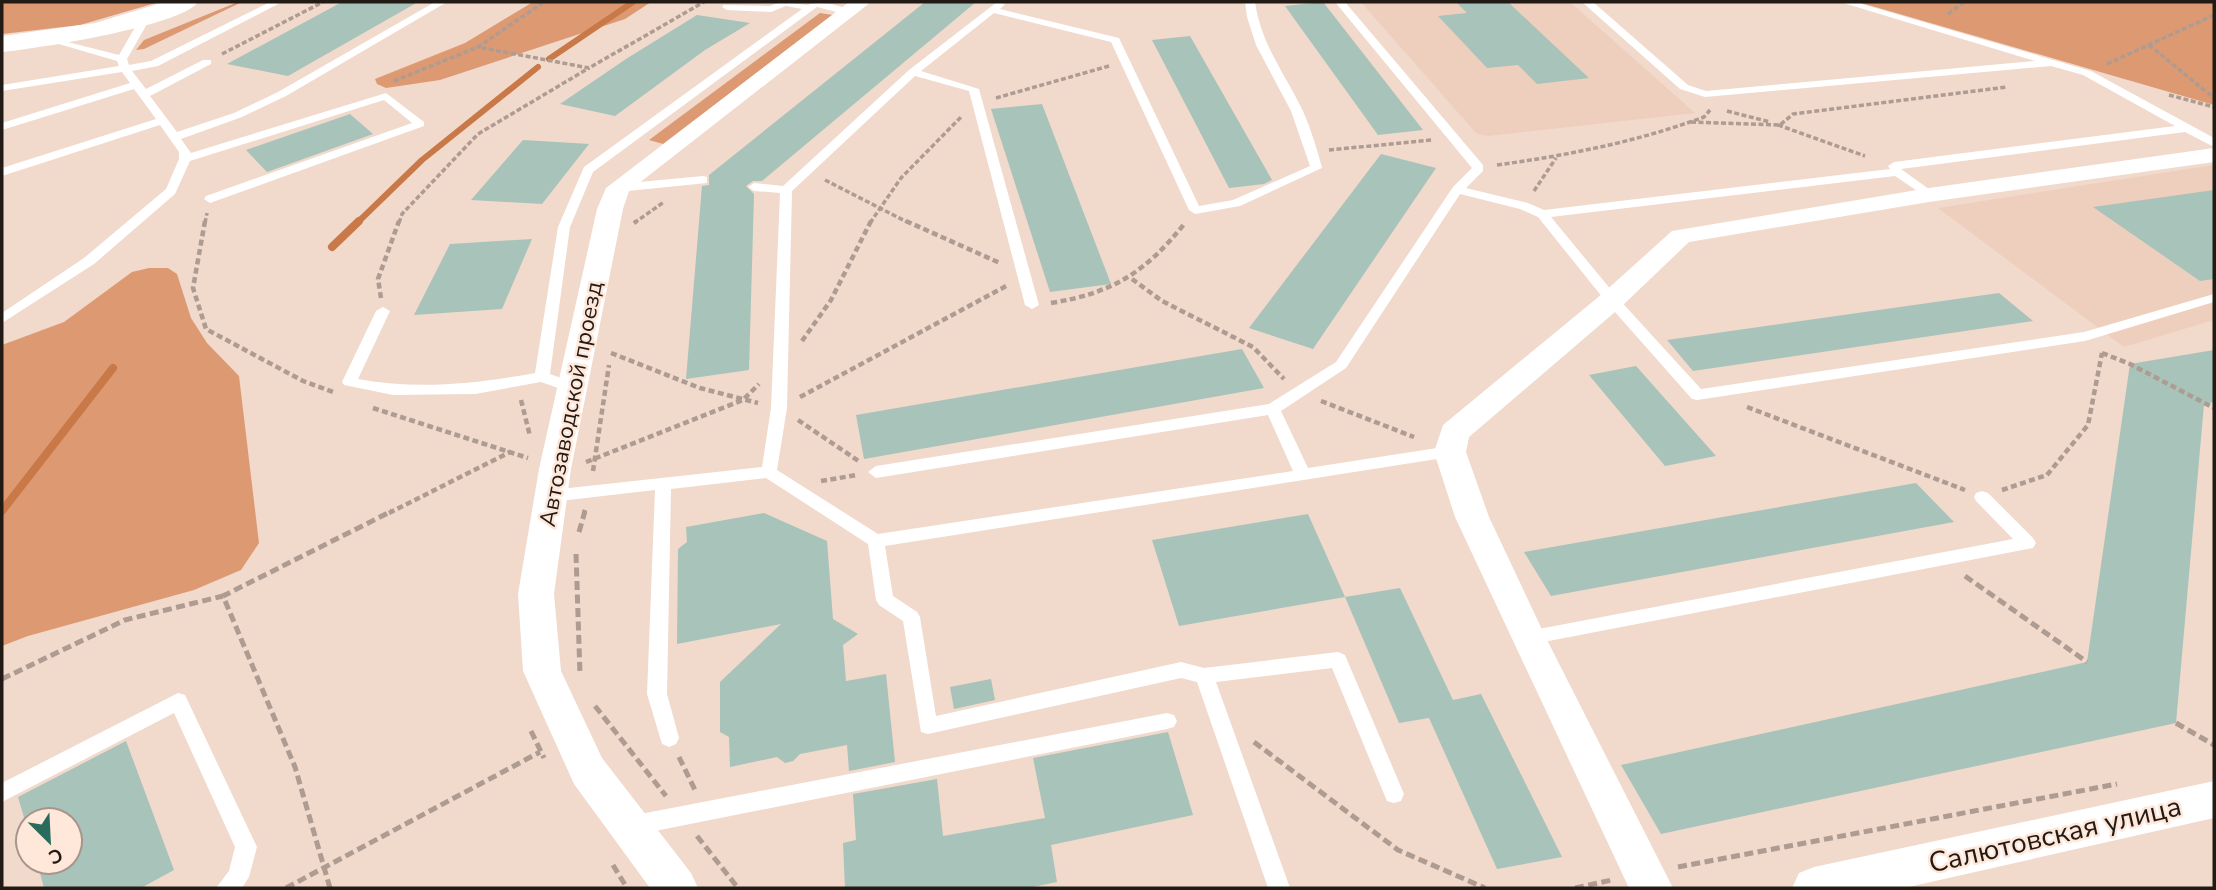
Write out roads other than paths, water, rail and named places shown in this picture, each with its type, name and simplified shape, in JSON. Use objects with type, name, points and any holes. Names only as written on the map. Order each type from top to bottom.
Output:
[{"type":"main road","points":[[2,44],[56,40],[146,17],[186,2]]},
{"type":"street","points":[[627,187],[854,7]]},
{"type":"street","points":[[1648,881],[1528,638],[1472,517],[1450,452],[1454,433],[1612,300],[1681,236],[1929,195],[2214,155]]},
{"type":"street","name":"Автозаводской проезд","points":[[627,187],[610,209],[551,496],[536,594],[542,671],[588,771],[676,888]]},
{"type":"street","name":"Салютовская улица","points":[[1814,888],[2214,799]]},
{"type":"lane","points":[[2,88],[124,64],[154,64],[277,2]]},
{"type":"lane","points":[[175,137],[238,115],[282,94],[442,2]]},
{"type":"lane","points":[[769,472],[779,408],[786,190],[805,170],[913,72],[998,6],[1115,40],[1195,211],[1236,203],[1317,168],[1297,112],[1261,46],[1250,17],[1250,2]]},
{"type":"lane","points":[[876,472],[1273,409],[1341,365],[1457,190],[1479,168],[1340,2]]},
{"type":"lane","points":[[1587,2],[1684,87],[1705,94],[2049,63]]},
{"type":"lane","points":[[1845,2],[2087,73],[2214,143]]},
{"type":"lane","points":[[727,6],[771,9],[785,3],[854,7]]},
{"type":"lane","points":[[542,377],[564,227],[588,170],[610,151],[814,5]]},
{"type":"lane","points":[[124,64],[146,17]]},
{"type":"lane","points":[[2,318],[89,261],[171,191],[185,159],[185,152],[124,64],[56,40]]},
{"type":"lane","points":[[2,127],[141,89],[207,62]]},
{"type":"lane","points":[[913,72],[974,89],[1032,305]]},
{"type":"lane","points":[[185,159],[386,96],[420,124],[210,199]]},
{"type":"lane","points":[[2,172],[164,120]]},
{"type":"lane","points":[[1542,214],[2187,128]]},
{"type":"lane","points":[[1895,169],[1929,195]]},
{"type":"lane","points":[[627,187],[702,180]]},
{"type":"lane","points":[[754,187],[786,190]]},
{"type":"lane","points":[[1457,190],[1524,206],[1542,214],[1612,300],[1697,395],[2067,339],[2104,331],[2214,298]]},
{"type":"lane","points":[[383,311],[349,382],[393,390],[475,389],[542,377],[572,388]]},
{"type":"lane","points":[[1273,409],[1304,476]]},
{"type":"lane","points":[[551,496],[769,472],[876,541],[1450,452]]},
{"type":"lane","points":[[663,483],[657,694],[669,738]]},
{"type":"lane","points":[[1528,638],[2028,543],[1982,496]]},
{"type":"lane","points":[[876,541],[885,600],[911,617],[928,726],[1181,670],[1203,676],[1338,660],[1394,794]]},
{"type":"lane","points":[[1203,676],[1279,888]]},
{"type":"lane","points":[[2,793],[177,701],[246,847],[238,877],[227,888]]},
{"type":"lane","points":[[629,826],[1167,721]]},
{"type":"waterway","points":[[549,59],[633,2]]},
{"type":"waterway","points":[[357,223],[422,160],[538,67]]},
{"type":"waterway","points":[[332,247],[359,221]]},
{"type":"waterway","points":[[2,511],[113,368]]}]
